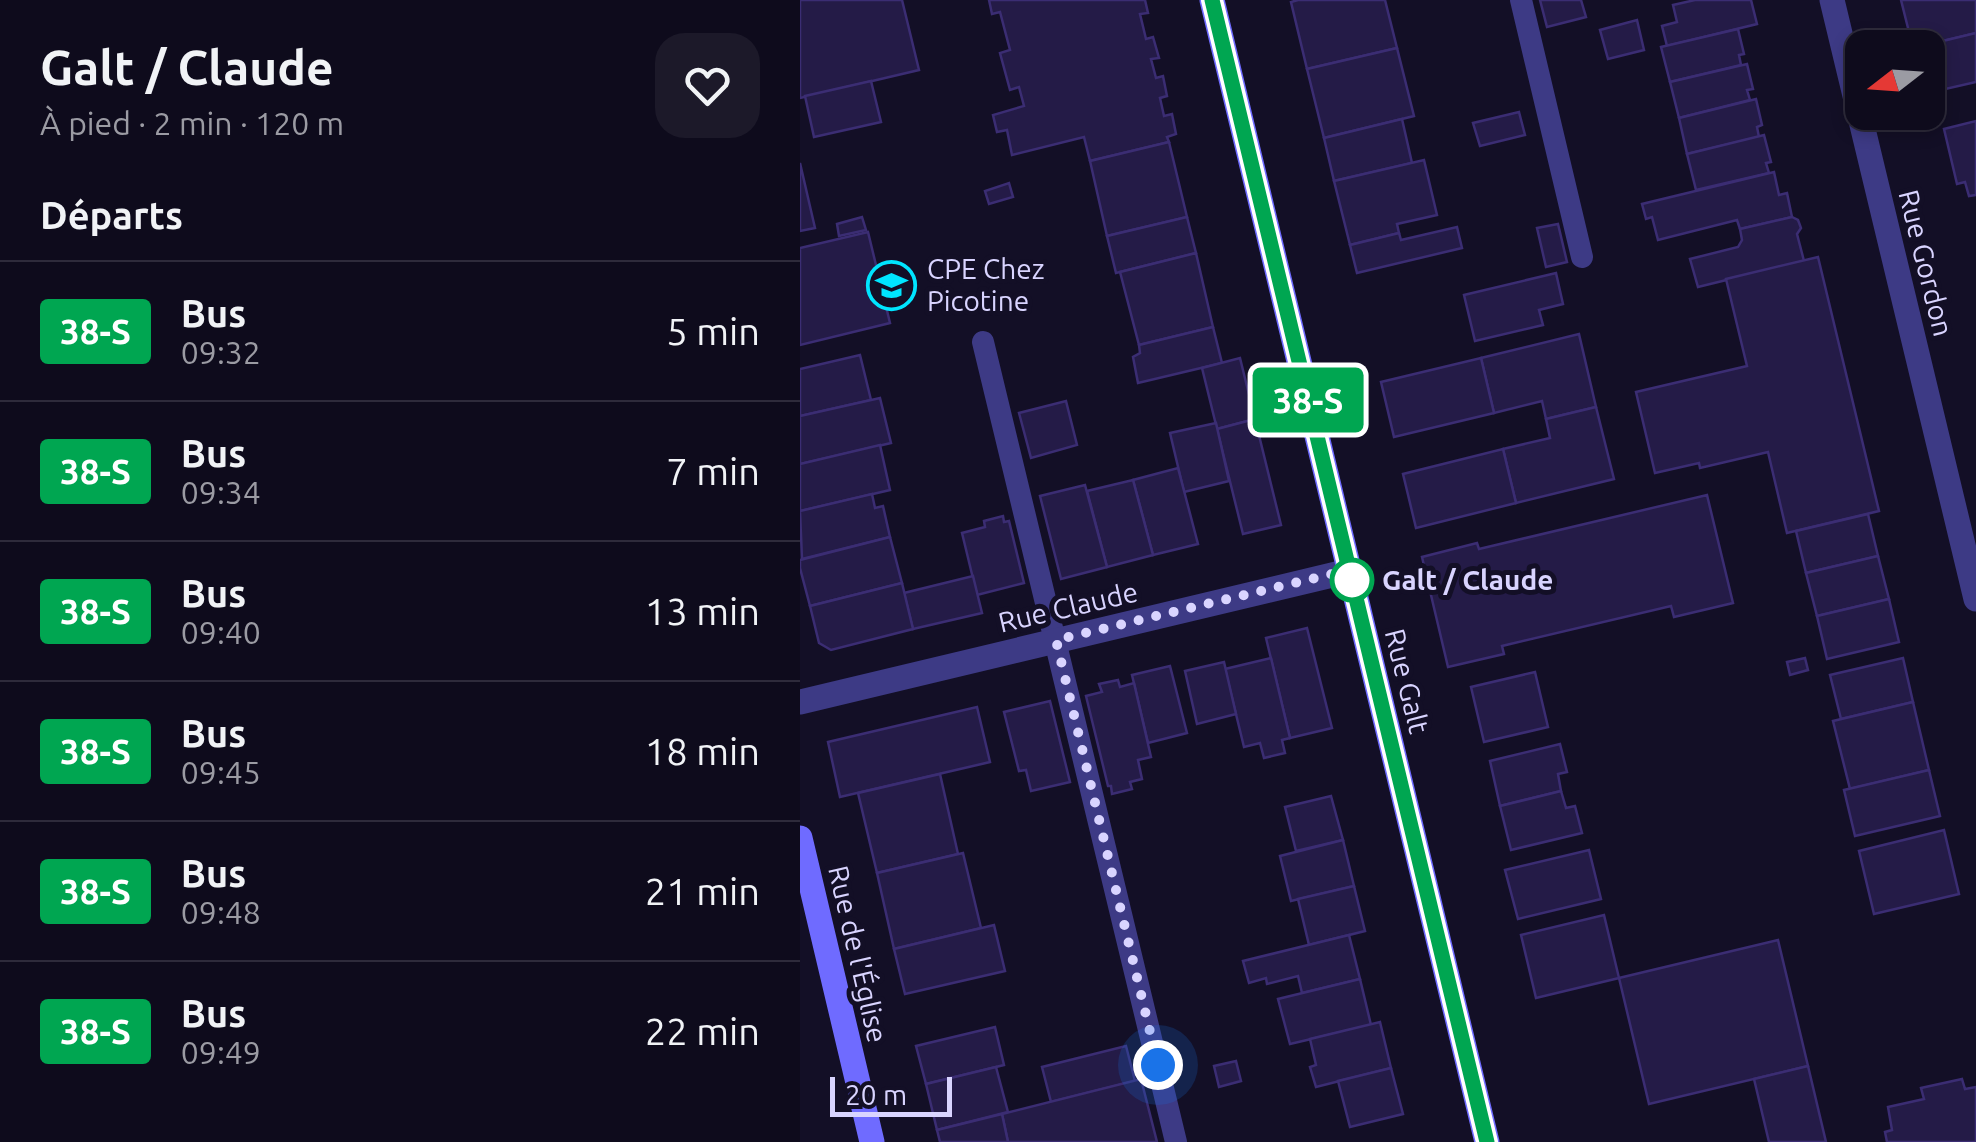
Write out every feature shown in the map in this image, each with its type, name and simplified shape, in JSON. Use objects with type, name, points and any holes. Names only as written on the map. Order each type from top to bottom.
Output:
[{"type":"main road","name":"Rue Galt","points":[[1212,0],[1487,1142]]},
{"type":"main road","name":"Rue de l'Église","points":[[800,838],[872,1142]]},
{"type":"street","name":"Rue Gordon","points":[[1832,0],[1976,599]]},
{"type":"street","name":"Rue Claude","points":[[800,702],[1349,570]]},
{"type":"lane","points":[[1521,0],[1582,257]]},
{"type":"lane","points":[[984,342],[1176,1142]]},
{"type":"building","points":[[800,0],[902,0],[919,70],[800,98]]},
{"type":"building","points":[[989,0],[1145,0],[1148,13],[1140,14],[1146,39],[1153,37],[1159,58],[1151,59],[1156,78],[1163,76],[1167,96],[1160,98],[1164,116],[1172,114],[1176,134],[1167,137],[1169,142],[1090,161],[1084,137],[1012,155],[1007,130],[997,132],[993,115],[1024,106],[1019,87],[1010,90],[1000,53],[1010,50],[1000,12],[992,14]]},
{"type":"building","points":[[1385,0],[1397,48],[1307,69],[1291,2]]},
{"type":"building","points":[[1540,0],[1581,0],[1586,17],[1547,27]]},
{"type":"building","points":[[1695,0],[1751,0],[1757,24],[1667,46],[1662,26],[1677,22],[1673,5]]},
{"type":"building","points":[[1901,0],[1976,0],[1976,33],[1945,40],[1945,30],[1908,30]]},
{"type":"building","points":[[1637,20],[1644,50],[1608,59],[1600,30]]},
{"type":"building","points":[[1738,29],[1744,54],[1739,55],[1741,65],[1670,82],[1661,47]]},
{"type":"building","points":[[1976,33],[1976,82],[1945,89],[1945,40]]},
{"type":"building","points":[[1397,48],[1414,116],[1324,138],[1307,69]]},
{"type":"building","points":[[1747,64],[1753,89],[1747,90],[1750,100],[1679,118],[1670,82]]},
{"type":"building","points":[[871,81],[881,122],[814,137],[805,96]]},
{"type":"building","points":[[1756,99],[1762,125],[1757,127],[1759,137],[1687,154],[1679,118]]},
{"type":"building","points":[[1519,112],[1525,135],[1480,146],[1473,123]]},
{"type":"building","points":[[1402,119],[1412,163],[1334,181],[1324,138]]},
{"type":"building","points":[[1976,121],[1976,195],[1969,196],[1965,182],[1957,184],[1945,129]]},
{"type":"building","points":[[1764,135],[1771,162],[1766,163],[1769,173],[1696,190],[1687,154]]},
{"type":"building","points":[[1169,142],[1187,217],[1107,236],[1090,161]]},
{"type":"building","points":[[1424,160],[1437,215],[1397,224],[1399,233],[1350,245],[1334,181]]},
{"type":"building","points":[[800,163],[815,228],[800,231]]},
{"type":"building","points":[[1774,172],[1779,195],[1787,193],[1792,217],[1740,229],[1737,220],[1658,240],[1652,217],[1646,219],[1642,204]]},
{"type":"building","points":[[1009,183],[1013,197],[989,204],[985,191]]},
{"type":"building","points":[[862,217],[866,230],[839,236],[837,224]]},
{"type":"building","points":[[1187,217],[1196,253],[1116,273],[1107,236]]},
{"type":"building","points":[[1792,217],[1801,228],[1797,234],[1804,261],[1698,287],[1690,259],[1738,247],[1742,240],[1740,229]]},
{"type":"building","points":[[1558,224],[1567,262],[1546,267],[1537,228]]},
{"type":"building","points":[[1457,227],[1462,248],[1357,273],[1350,245],[1399,233],[1401,240]]},
{"type":"building","points":[[868,232],[890,323],[800,345],[800,248]]},
{"type":"building","points":[[1196,253],[1213,327],[1139,345],[1120,272]]},
{"type":"building","points":[[1818,257],[1879,511],[1787,533],[1768,452],[1700,468],[1699,463],[1655,473],[1636,392],[1747,366],[1726,279]]},
{"type":"building","points":[[1556,273],[1563,304],[1539,310],[1543,325],[1475,341],[1464,295]]},
{"type":"building","points":[[1213,327],[1222,363],[1138,383],[1133,357],[1140,353],[1139,345]]},
{"type":"building","points":[[1579,334],[1596,407],[1546,419],[1542,401],[1494,413],[1481,358]]},
{"type":"building","points":[[860,355],[871,400],[800,416],[800,369]]},
{"type":"building","points":[[1240,358],[1255,419],[1217,429],[1202,368]]},
{"type":"building","points":[[1481,358],[1494,413],[1394,437],[1381,382]]},
{"type":"building","points":[[880,398],[891,443],[800,464],[800,416]]},
{"type":"building","points":[[1066,401],[1077,445],[1031,458],[1019,413]]},
{"type":"building","points":[[1596,407],[1614,479],[1516,503],[1503,449],[1550,438],[1546,419]]},
{"type":"building","points":[[1255,419],[1281,525],[1243,534],[1217,429]]},
{"type":"building","points":[[1216,423],[1229,481],[1184,492],[1170,433]]},
{"type":"building","points":[[880,445],[890,490],[800,511],[800,464]]},
{"type":"building","points":[[1503,449],[1516,503],[1416,528],[1403,474]]},
{"type":"building","points":[[1178,468],[1198,544],[1153,555],[1133,480]]},
{"type":"building","points":[[1133,480],[1153,555],[1107,567],[1087,491]]},
{"type":"building","points":[[1085,485],[1107,567],[1061,579],[1040,496]]},
{"type":"building","points":[[872,494],[875,508],[883,506],[890,537],[802,559],[800,511]]},
{"type":"building","points":[[1707,495],[1733,603],[1674,617],[1671,606],[1502,646],[1504,654],[1448,667],[1422,557],[1477,543],[1479,549]]},
{"type":"building","points":[[1868,514],[1878,556],[1806,573],[1796,531]]},
{"type":"building","points":[[1003,516],[1004,522],[1009,521],[1024,583],[977,595],[962,533],[985,527],[984,521]]},
{"type":"building","points":[[890,537],[902,583],[810,606],[800,560]]},
{"type":"building","points":[[1878,556],[1889,599],[1817,616],[1806,573]]},
{"type":"building","points":[[973,576],[982,613],[913,629],[904,593]]},
{"type":"building","points":[[902,583],[913,629],[831,650],[819,643],[810,606]]},
{"type":"building","points":[[1889,599],[1899,642],[1827,659],[1817,616]]},
{"type":"building","points":[[1307,628],[1332,728],[1290,738],[1266,638]]},
{"type":"building","points":[[1271,658],[1290,738],[1282,740],[1285,753],[1264,758],[1260,743],[1244,747],[1225,669]]},
{"type":"building","points":[[1805,658],[1808,670],[1790,675],[1787,662]]},
{"type":"building","points":[[1903,658],[1913,702],[1841,719],[1830,675]]},
{"type":"building","points":[[1224,662],[1236,714],[1197,724],[1185,671]]},
{"type":"building","points":[[1170,666],[1187,733],[1148,743],[1132,675]]},
{"type":"building","points":[[1535,672],[1548,727],[1484,742],[1471,687]]},
{"type":"building","points":[[1118,680],[1120,687],[1134,683],[1151,757],[1138,760],[1142,779],[1130,782],[1132,789],[1112,794],[1086,696],[1102,692],[1099,684]]},
{"type":"building","points":[[1050,701],[1070,782],[1031,791],[1026,770],[1019,771],[1004,712]]},
{"type":"building","points":[[1913,702],[1929,770],[1850,789],[1833,721]]},
{"type":"building","points":[[977,707],[990,762],[840,797],[828,742]]},
{"type":"building","points":[[1560,744],[1567,772],[1558,774],[1561,791],[1500,806],[1490,761]]},
{"type":"building","points":[[1929,770],[1940,816],[1855,836],[1844,790]]},
{"type":"building","points":[[940,774],[958,854],[877,873],[858,793]]},
{"type":"building","points":[[1561,791],[1566,808],[1575,806],[1582,833],[1511,850],[1500,806]]},
{"type":"building","points":[[1331,796],[1343,840],[1296,851],[1285,807]]},
{"type":"building","points":[[1944,830],[1959,894],[1874,914],[1859,851]]},
{"type":"building","points":[[1343,840],[1354,886],[1291,901],[1280,856]]},
{"type":"building","points":[[1589,850],[1601,899],[1518,919],[1505,870]]},
{"type":"building","points":[[963,853],[981,928],[894,949],[877,873]]},
{"type":"building","points":[[1354,886],[1365,931],[1309,945],[1298,899]]},
{"type":"building","points":[[1604,915],[1619,978],[1536,998],[1521,935]]},
{"type":"building","points":[[994,925],[1005,971],[905,994],[894,949]]},
{"type":"building","points":[[1349,935],[1360,979],[1302,993],[1298,976],[1267,984],[1266,978],[1249,983],[1243,961]]},
{"type":"building","points":[[1778,940],[1808,1066],[1649,1104],[1619,978]]},
{"type":"building","points":[[1360,979],[1371,1025],[1290,1044],[1278,999]]},
{"type":"building","points":[[1380,1022],[1391,1068],[1316,1087],[1310,1067],[1316,1065],[1310,1039]]},
{"type":"building","points":[[995,1027],[1004,1065],[926,1084],[916,1046]]},
{"type":"building","points":[[1126,1046],[1135,1081],[1051,1102],[1042,1067]]},
{"type":"building","points":[[1236,1061],[1241,1081],[1219,1087],[1214,1066]]},
{"type":"building","points":[[1808,1066],[1826,1142],[1769,1142],[1754,1079]]},
{"type":"building","points":[[996,1067],[1008,1112],[937,1130],[926,1084]]},
{"type":"building","points":[[1391,1068],[1403,1114],[1350,1127],[1338,1081]]},
{"type":"building","points":[[1141,1079],[1157,1142],[1008,1142],[1002,1114]]},
{"type":"building","points":[[1962,1079],[1965,1089],[1976,1087],[1976,1142],[1887,1142],[1885,1132],[1892,1130],[1888,1107],[1924,1099],[1921,1088]]},
{"type":"building","points":[[1002,1114],[1008,1142],[940,1142],[937,1130]]},
{"type":"bus line","name":"38-S","points":[[1212,0],[1487,1142]]},
{"type":"place","name":"CPE Chez Picotine","points":[[892,285]]},
{"type":"place","name":"Galt / Claude","points":[[1352,580]]},
{"type":"route","points":[[1158,1065],[1056,640],[1349,570],[1352,580]]}]
